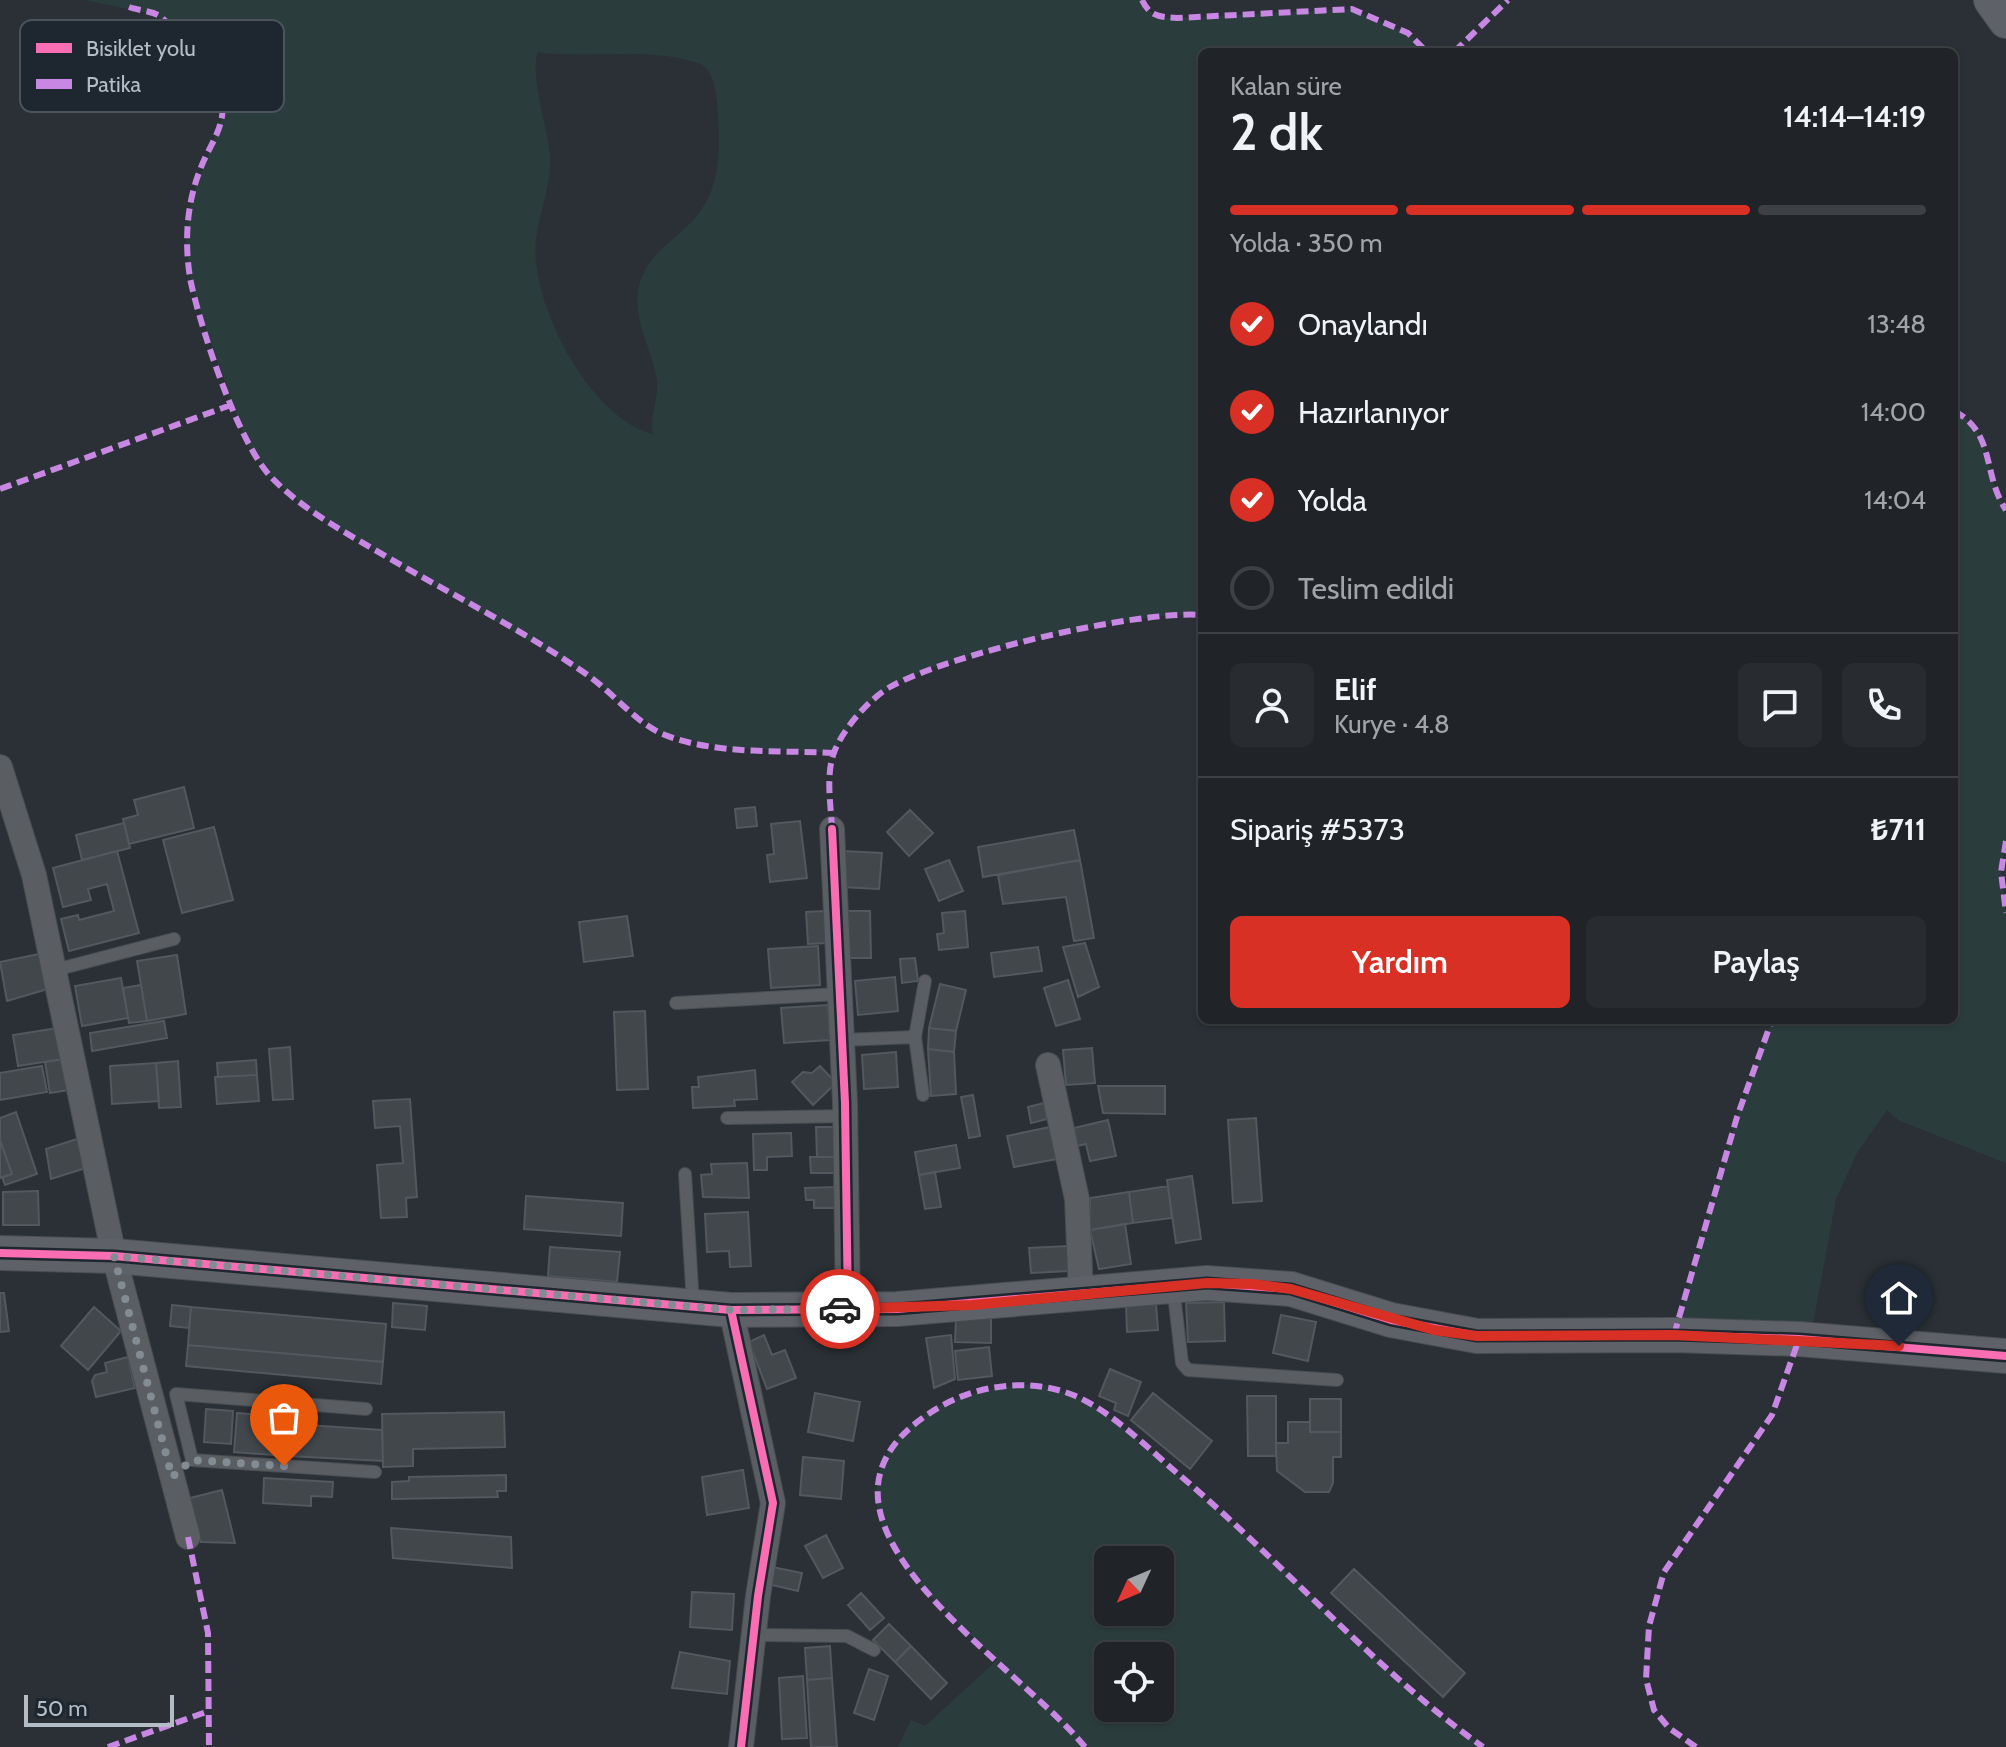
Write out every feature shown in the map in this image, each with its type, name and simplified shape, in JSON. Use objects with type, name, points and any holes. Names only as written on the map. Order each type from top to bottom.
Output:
[{"type":"street","points":[[1991,0],[2006,21]]},
{"type":"street","points":[[0,767],[34,875],[114,1256],[188,1537]]},
{"type":"street","points":[[832,829],[846,1116],[848,1309]]},
{"type":"street","points":[[1048,1065],[1077,1199],[1081,1294]]},
{"type":"street","points":[[0,1253],[114,1256],[731,1310],[972,1305],[1173,1286],[1252,1284],[1291,1289],[1391,1320],[1477,1336],[1674,1335],[1799,1339],[2006,1356]]},
{"type":"street","points":[[731,1310],[773,1503],[753,1635],[741,1747]]},
{"type":"lane","points":[[55,970],[174,939]]},
{"type":"lane","points":[[923,1095],[915,1037],[925,981]]},
{"type":"lane","points":[[676,1003],[839,994]]},
{"type":"lane","points":[[842,1040],[915,1037]]},
{"type":"lane","points":[[727,1118],[846,1116]]},
{"type":"lane","points":[[685,1174],[694,1307]]},
{"type":"lane","points":[[1173,1286],[1182,1363],[1188,1370],[1337,1380]]},
{"type":"lane","points":[[192,1460],[176,1394],[366,1409]]},
{"type":"lane","points":[[172,1477],[192,1460],[375,1472]]},
{"type":"lane","points":[[753,1635],[847,1636],[874,1650]]},
{"type":"green space","points":[[85,0],[1142,0],[1148,10],[1156,15],[1177,18],[1352,9],[1408,33],[1423,48],[1198,48],[1198,615],[1134,620],[1041,637],[914,675],[888,688],[872,701],[850,726],[833,753],[724,747],[663,734],[589,676],[357,540],[305,507],[270,476],[246,442],[191,284],[186,242],[191,201],[222,112],[284,112],[284,20],[161,20],[157,15]],"holes":[[[538,52],[676,58],[706,68],[714,84],[719,145],[716,174],[707,201],[691,223],[654,257],[641,279],[638,292],[641,326],[657,381],[653,434],[630,424],[607,406],[586,382],[553,325],[536,266],[536,240],[549,177],[550,155],[537,87]]]},
{"type":"green space","points":[[1958,414],[1967,420],[1983,442],[2006,510],[2006,841],[2001,872],[2006,913],[2006,1163],[1898,1120],[1887,1110],[1857,1153],[1836,1199],[1810,1340],[1674,1335],[1737,1117],[1771,1024],[1958,1024]]},
{"type":"green space","points":[[1039,1383],[1083,1399],[1129,1433],[1290,1575],[1427,1707],[1483,1747],[898,1747],[911,1720],[925,1726],[997,1660],[937,1603],[897,1556],[879,1516],[876,1494],[880,1473],[900,1436],[934,1408],[955,1399]]},
{"type":"building","points":[[184,787],[194,828],[129,844],[123,819],[138,815],[134,800]]},
{"type":"building","points":[[755,807],[757,826],[737,828],[735,809]]},
{"type":"building","points":[[910,810],[933,833],[909,856],[887,832]]},
{"type":"building","points":[[800,821],[807,878],[770,882],[767,855],[774,854],[771,824]]},
{"type":"building","points":[[124,823],[130,848],[82,860],[76,835]]},
{"type":"building","points":[[214,827],[233,900],[182,913],[163,840]]},
{"type":"building","points":[[1074,830],[1080,860],[983,877],[978,847]]},
{"type":"building","points":[[117,851],[139,933],[69,951],[61,919],[78,915],[79,920],[114,911],[107,884],[88,889],[91,900],[63,907],[53,868]]},
{"type":"building","points":[[843,851],[882,853],[879,889],[841,887]]},
{"type":"building","points":[[949,860],[963,891],[939,901],[925,869]]},
{"type":"building","points":[[1080,860],[1094,938],[1074,941],[1066,897],[1003,904],[998,875]]},
{"type":"building","points":[[825,911],[827,943],[808,944],[806,912]]},
{"type":"building","points":[[848,911],[870,911],[871,958],[849,958]]},
{"type":"building","points":[[965,911],[968,947],[939,950],[937,934],[944,933],[942,913]]},
{"type":"building","points":[[627,916],[633,956],[584,962],[579,922]]},
{"type":"building","points":[[1085,943],[1099,987],[1078,997],[1063,947]]},
{"type":"building","points":[[818,946],[820,985],[771,988],[768,949]]},
{"type":"building","points":[[1038,947],[1042,971],[994,977],[991,953]]},
{"type":"building","points":[[44,953],[51,988],[7,1001],[0,962]]},
{"type":"building","points":[[177,955],[186,1014],[147,1021],[137,961]]},
{"type":"building","points":[[915,958],[918,981],[902,983],[900,959]]},
{"type":"building","points":[[895,977],[898,1011],[858,1015],[855,981]]},
{"type":"building","points":[[121,978],[128,1018],[82,1026],[75,986]]},
{"type":"building","points":[[1068,980],[1080,1019],[1056,1026],[1044,988]]},
{"type":"building","points":[[940,984],[966,990],[956,1031],[929,1028]]},
{"type":"building","points":[[141,985],[147,1021],[129,1023],[123,988]]},
{"type":"building","points":[[828,1005],[830,1040],[784,1043],[781,1008]]},
{"type":"building","points":[[645,1011],[648,1089],[617,1090],[614,1012]]},
{"type":"building","points":[[164,1021],[167,1038],[92,1051],[90,1033]]},
{"type":"building","points":[[58,1028],[63,1059],[18,1066],[13,1035]]},
{"type":"building","points":[[929,1028],[956,1031],[954,1052],[928,1049]]},
{"type":"building","points":[[290,1047],[293,1099],[273,1100],[269,1049]]},
{"type":"building","points":[[1092,1048],[1095,1083],[1066,1085],[1063,1050]]},
{"type":"building","points":[[928,1049],[954,1052],[956,1094],[931,1096]]},
{"type":"building","points":[[896,1052],[898,1087],[864,1089],[862,1055]]},
{"type":"building","points":[[63,1059],[69,1090],[50,1093],[45,1062]]},
{"type":"building","points":[[256,1060],[257,1075],[218,1077],[217,1063]]},
{"type":"building","points":[[178,1061],[181,1107],[159,1108],[156,1063]]},
{"type":"building","points":[[156,1063],[159,1101],[112,1104],[110,1066]]},
{"type":"building","points":[[42,1066],[47,1092],[0,1100],[0,1073]]},
{"type":"building","points":[[820,1066],[836,1083],[813,1105],[792,1082],[803,1072],[812,1073]]},
{"type":"building","points":[[755,1070],[757,1099],[734,1100],[735,1106],[693,1108],[692,1087],[699,1087],[698,1077]]},
{"type":"building","points":[[257,1075],[259,1101],[217,1104],[215,1077]]},
{"type":"building","points":[[1098,1086],[1165,1086],[1165,1114],[1103,1113]]},
{"type":"building","points":[[973,1095],[980,1136],[969,1138],[961,1097]]},
{"type":"building","points":[[410,1099],[417,1197],[406,1198],[407,1217],[381,1218],[377,1165],[403,1163],[400,1126],[375,1128],[373,1101]]},
{"type":"building","points":[[1044,1103],[1047,1119],[1031,1123],[1028,1107]]},
{"type":"building","points":[[16,1112],[37,1174],[5,1185],[2,1177],[12,1174],[0,1140],[0,1118]]},
{"type":"building","points":[[1256,1118],[1262,1201],[1233,1203],[1228,1120]]},
{"type":"building","points":[[1108,1120],[1116,1156],[1090,1161],[1086,1144],[1077,1146],[1074,1128]]},
{"type":"building","points":[[816,1127],[836,1127],[837,1157],[817,1157]]},
{"type":"building","points":[[1050,1127],[1057,1159],[1014,1167],[1007,1136]]},
{"type":"building","points":[[791,1133],[792,1156],[767,1157],[767,1170],[754,1170],[753,1134]]},
{"type":"building","points":[[80,1138],[86,1168],[51,1179],[46,1149]]},
{"type":"building","points":[[0,1140],[12,1174],[0,1178]]},
{"type":"building","points":[[956,1145],[960,1168],[919,1175],[915,1152]]},
{"type":"building","points":[[810,1157],[837,1157],[837,1173],[811,1173]]},
{"type":"building","points":[[747,1163],[749,1198],[703,1197],[701,1175],[712,1174],[711,1164]]},
{"type":"building","points":[[935,1172],[941,1207],[925,1209],[919,1175]]},
{"type":"building","points":[[1192,1176],[1201,1239],[1176,1243],[1167,1180]]},
{"type":"building","points":[[1168,1186],[1172,1218],[1133,1223],[1129,1192]]},
{"type":"building","points":[[837,1187],[837,1208],[814,1208],[814,1200],[806,1200],[805,1188]]},
{"type":"building","points":[[38,1191],[39,1225],[3,1225],[3,1192]]},
{"type":"building","points":[[1129,1192],[1133,1223],[1090,1230],[1090,1198]]},
{"type":"building","points":[[526,1196],[623,1203],[621,1236],[524,1229]]},
{"type":"building","points":[[748,1212],[751,1266],[730,1267],[729,1251],[707,1252],[705,1214]]},
{"type":"building","points":[[1125,1224],[1131,1264],[1099,1269],[1090,1230]]},
{"type":"building","points":[[1068,1246],[1069,1271],[1031,1273],[1029,1248]]},
{"type":"building","points":[[550,1247],[620,1252],[617,1282],[548,1276]]},
{"type":"building","points":[[0,1293],[4,1293],[9,1331],[0,1332]]},
{"type":"building","points":[[1224,1302],[1225,1341],[1188,1342],[1186,1303]]},
{"type":"building","points":[[393,1303],[427,1306],[425,1330],[392,1327]]},
{"type":"building","points":[[1156,1303],[1158,1330],[1127,1332],[1126,1305]]},
{"type":"building","points":[[172,1305],[191,1307],[189,1328],[170,1326]]},
{"type":"building","points":[[94,1307],[121,1331],[88,1370],[61,1346]]},
{"type":"building","points":[[191,1307],[386,1324],[383,1362],[188,1345]]},
{"type":"building","points":[[1281,1315],[1316,1322],[1308,1361],[1273,1353]]},
{"type":"building","points":[[956,1317],[991,1318],[991,1343],[955,1342]]},
{"type":"building","points":[[764,1335],[772,1355],[785,1350],[796,1378],[767,1389],[749,1342]]},
{"type":"building","points":[[951,1335],[955,1379],[934,1388],[926,1338]]},
{"type":"building","points":[[188,1345],[383,1362],[381,1384],[186,1366]]},
{"type":"building","points":[[989,1347],[992,1376],[958,1380],[955,1351]]},
{"type":"building","points":[[128,1357],[135,1388],[96,1397],[92,1381],[95,1375],[107,1372],[105,1363]]},
{"type":"building","points":[[1110,1369],[1141,1382],[1128,1416],[1114,1410],[1116,1403],[1099,1396]]},
{"type":"building","points":[[815,1393],[860,1402],[853,1441],[808,1432]]},
{"type":"building","points":[[1153,1393],[1212,1441],[1190,1469],[1131,1420]]},
{"type":"building","points":[[1247,1396],[1276,1396],[1276,1456],[1248,1456]]},
{"type":"building","points":[[1310,1399],[1341,1399],[1341,1432],[1310,1432]]},
{"type":"building","points":[[206,1409],[233,1411],[231,1444],[204,1442]]},
{"type":"building","points":[[504,1412],[505,1447],[413,1449],[413,1466],[383,1467],[382,1414]]},
{"type":"building","points":[[237,1413],[291,1417],[288,1456],[234,1452]]},
{"type":"building","points":[[1288,1422],[1310,1422],[1310,1432],[1341,1432],[1341,1457],[1333,1457],[1333,1483],[1329,1492],[1305,1492],[1277,1471],[1276,1443],[1288,1443]]},
{"type":"building","points":[[291,1424],[382,1430],[383,1461],[288,1456]]},
{"type":"building","points":[[803,1457],[844,1461],[841,1499],[800,1495]]},
{"type":"building","points":[[743,1470],[749,1508],[707,1515],[702,1477]]},
{"type":"building","points":[[506,1475],[506,1491],[497,1491],[498,1497],[392,1499],[392,1482],[409,1481],[409,1477]]},
{"type":"building","points":[[264,1478],[333,1482],[332,1497],[311,1496],[311,1506],[263,1503]]},
{"type":"building","points":[[222,1490],[235,1543],[201,1542],[190,1498]]},
{"type":"building","points":[[391,1528],[511,1537],[512,1568],[393,1558]]},
{"type":"building","points":[[826,1535],[843,1568],[823,1578],[805,1546]]},
{"type":"building","points":[[772,1567],[802,1573],[798,1591],[768,1584]]},
{"type":"building","points":[[1354,1569],[1465,1673],[1443,1697],[1331,1593]]},
{"type":"building","points":[[692,1592],[734,1594],[732,1630],[690,1627]]},
{"type":"building","points":[[861,1593],[884,1618],[870,1630],[848,1605]]},
{"type":"building","points":[[889,1624],[911,1646],[895,1662],[873,1640]]},
{"type":"building","points":[[830,1646],[832,1678],[807,1680],[805,1648]]},
{"type":"building","points":[[911,1646],[947,1683],[931,1699],[895,1662]]},
{"type":"building","points":[[680,1652],[730,1661],[727,1694],[672,1688]]},
{"type":"building","points":[[869,1669],[888,1676],[874,1720],[854,1713]]},
{"type":"building","points":[[803,1676],[807,1738],[782,1739],[779,1678]]},
{"type":"building","points":[[832,1678],[837,1747],[811,1747],[807,1680]]},
{"type":"marked path","points":[[1142,0],[1148,10],[1156,15],[1177,18],[1352,9],[1408,33],[1423,48]]},
{"type":"marked path","points":[[1458,48],[1508,0]]},
{"type":"marked path","points":[[129,7],[151,12],[164,20]]},
{"type":"marked path","points":[[223,112],[192,197],[187,240],[189,269],[204,329],[234,413],[246,439],[271,477],[295,499],[334,526],[563,659],[598,683],[635,716],[665,735],[727,749],[833,753]]},
{"type":"marked path","points":[[0,489],[231,405]]},
{"type":"marked path","points":[[1958,414],[1967,420],[1983,442],[2006,510]]},
{"type":"marked path","points":[[832,829],[829,779],[835,750],[858,715],[890,687],[954,661],[1043,637],[1134,620],[1198,615]]},
{"type":"marked path","points":[[2006,841],[2001,872],[2006,913]]},
{"type":"marked path","points":[[1674,1335],[1737,1117],[1771,1024]]},
{"type":"marked path","points":[[1696,1747],[1669,1728],[1654,1710],[1646,1679],[1649,1626],[1664,1572],[1772,1415],[1799,1339]]},
{"type":"marked path","points":[[1085,1747],[961,1628],[919,1582],[889,1536],[878,1490],[893,1446],[943,1405],[977,1391],[1012,1386],[1048,1388],[1082,1399],[1108,1415],[1216,1507],[1403,1683],[1483,1747]]},
{"type":"marked path","points":[[188,1537],[208,1633],[209,1747]]},
{"type":"marked path","points":[[108,1747],[209,1711]]},
{"type":"cycle path","points":[[832,829],[845,1103],[848,1309]]},
{"type":"cycle path","points":[[0,1253],[114,1256],[731,1310],[897,1309],[1207,1283],[1291,1289],[1391,1320],[1477,1336],[1674,1335],[1799,1339],[2006,1356]]},
{"type":"cycle path","points":[[731,1310],[773,1503],[758,1596],[741,1747]]},
{"type":"way so far","points":[[284,1466],[192,1460],[172,1477],[114,1256],[731,1310],[840,1309]]},
{"type":"route","points":[[840,1309],[972,1305],[1207,1283],[1252,1284],[1291,1289],[1391,1320],[1477,1336],[1674,1335],[1899,1346]]}]
